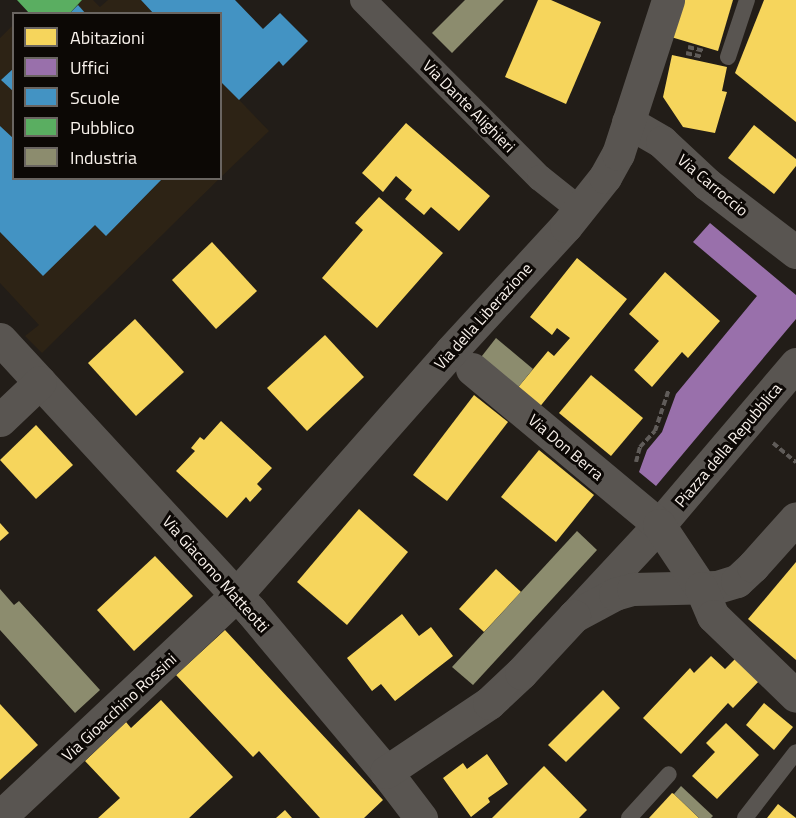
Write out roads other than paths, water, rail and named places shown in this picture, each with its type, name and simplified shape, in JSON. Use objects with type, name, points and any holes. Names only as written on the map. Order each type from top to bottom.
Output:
[{"type":"street","name":"Via Dante Alighieri","points":[[363,0],[540,178],[579,209]]},
{"type":"street","name":"Via della Liberazione","points":[[236,595],[605,177],[618,154],[668,0]]},
{"type":"street","name":"Via Carroccio","points":[[628,122],[662,142],[707,183],[796,252]]},
{"type":"street","name":"Via Giacomo Matteotti","points":[[0,339],[236,595],[386,772],[413,815]]},
{"type":"street","name":"Piazza della Repubblica","points":[[386,772],[489,703],[521,673],[659,525],[796,364]]},
{"type":"street","name":"Via Don Berra","points":[[471,369],[659,525]]},
{"type":"street","points":[[0,420],[40,382]]},
{"type":"street","name":"Piazza della Repubblica","points":[[574,616],[615,594],[633,589],[717,587],[737,581],[796,518]]},
{"type":"street","points":[[659,525],[702,588],[712,616],[796,696]]},
{"type":"street","name":"Via Gioacchino Rossini","points":[[0,817],[236,595]]},
{"type":"lane","points":[[728,57],[747,0]]},
{"type":"lane","points":[[745,818],[796,752]]},
{"type":"lane","points":[[629,818],[669,774]]}]
